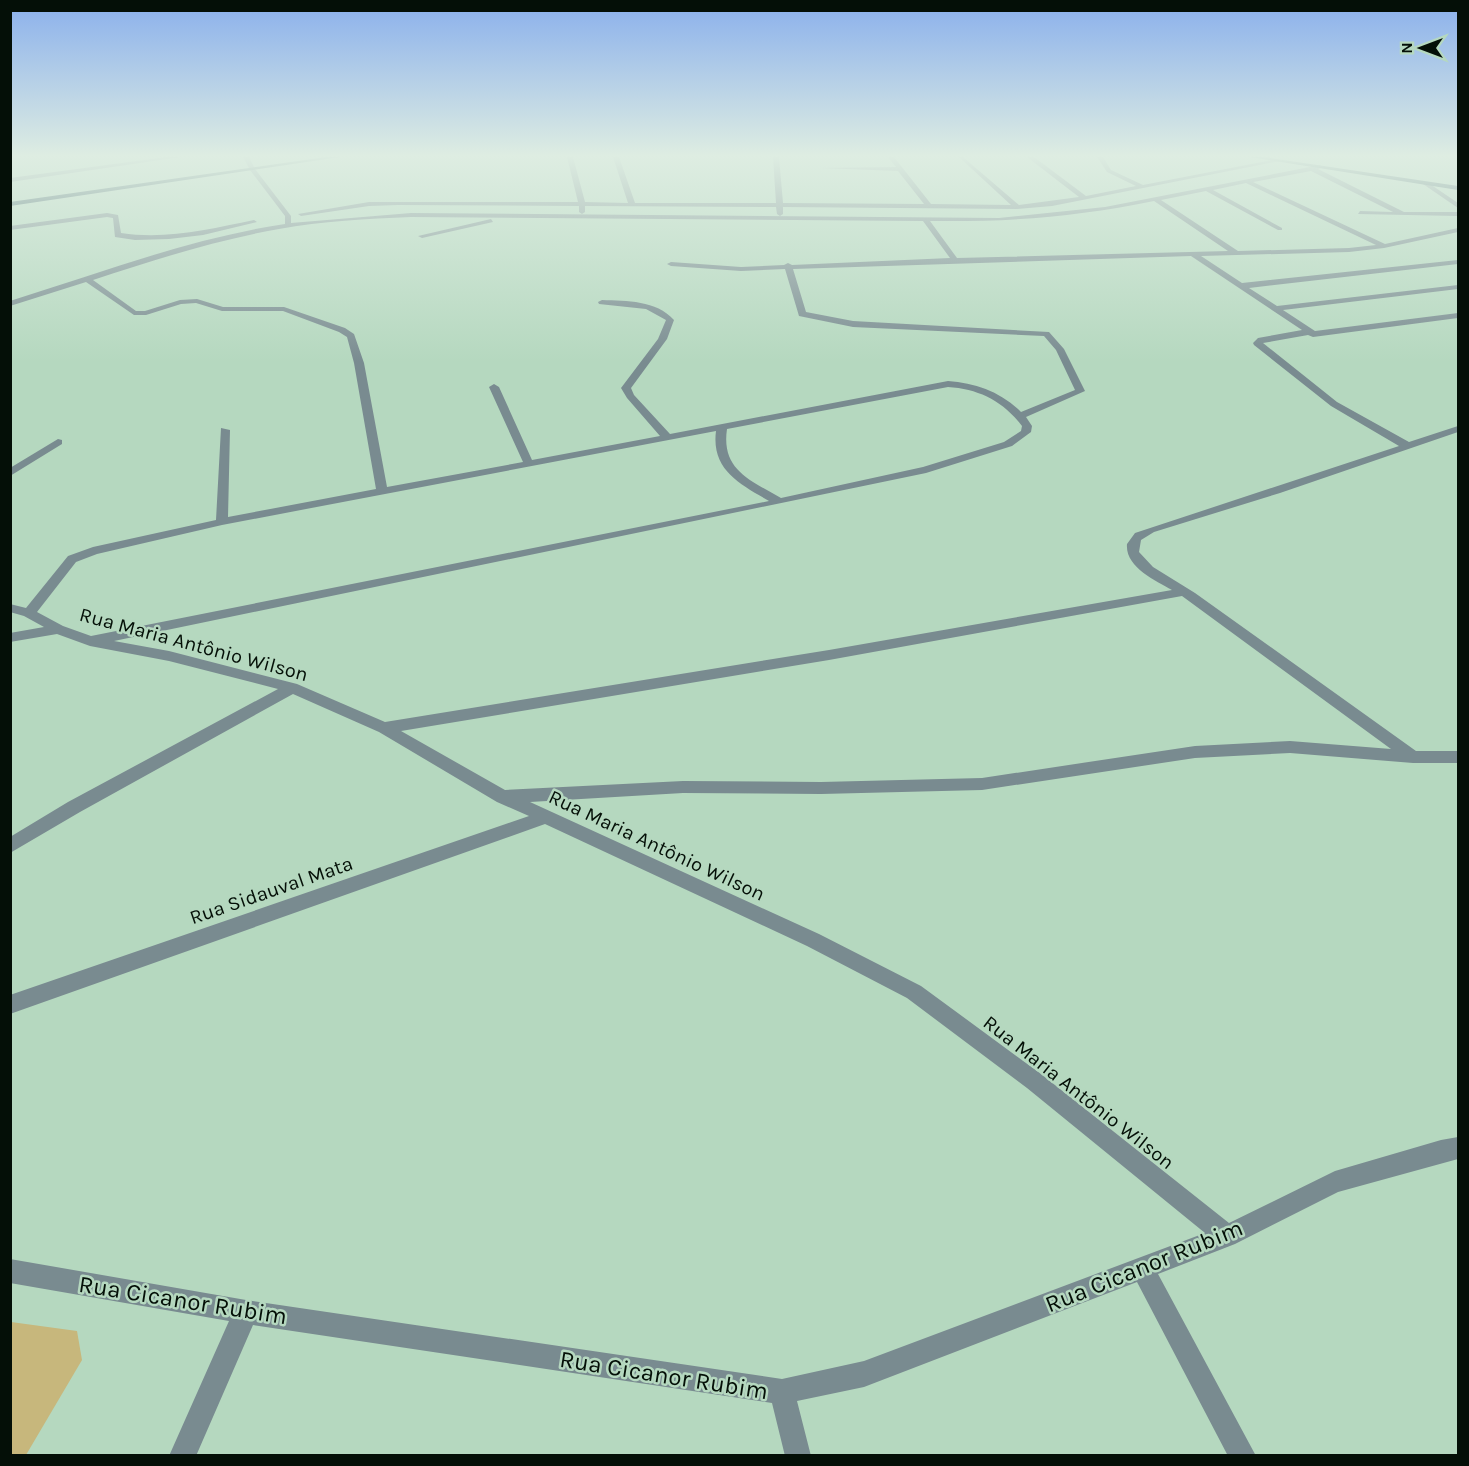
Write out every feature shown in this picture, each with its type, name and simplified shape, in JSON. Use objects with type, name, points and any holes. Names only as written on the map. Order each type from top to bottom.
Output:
[{"type":"street","points":[[10,228],[29,225]]},
{"type":"street","points":[[117,225],[118,235],[155,237],[236,225]]},
{"type":"street","points":[[10,304],[200,246],[294,225]]},
{"type":"street","points":[[422,236],[470,225]]},
{"type":"street","points":[[929,225],[955,260]]},
{"type":"street","points":[[1195,225],[1238,254]]},
{"type":"street","points":[[1274,225],[1280,229]]},
{"type":"street","points":[[1340,225],[1384,246]]},
{"type":"street","points":[[671,264],[724,269],[955,260],[1349,250],[1384,246],[1458,230]]},
{"type":"street","points":[[1193,254],[1308,332]]},
{"type":"street","points":[[1241,286],[1458,262]]},
{"type":"street","points":[[788,266],[802,315],[853,324],[1046,334],[1060,349],[1080,390],[1020,416]]},
{"type":"street","points":[[88,280],[135,313],[146,313],[180,302],[197,301],[222,309],[284,309],[342,330],[351,336],[359,363],[382,492]]},
{"type":"street","points":[[1275,309],[1458,287]]},
{"type":"street","points":[[602,302],[647,307],[666,315],[670,320],[668,330],[656,351],[626,388],[630,396],[668,438]]},
{"type":"street","points":[[1409,447],[1334,404],[1257,344],[1261,340],[1308,332],[1319,334],[1458,316]]},
{"type":"street","points":[[29,613],[64,567],[72,559],[83,554],[222,522],[948,384],[975,386],[985,391],[1020,416],[1027,426],[1026,432],[1008,444],[926,470],[779,502],[90,641]]},
{"type":"street","points":[[494,387],[529,464]]},
{"type":"street","points":[[722,428],[720,449],[724,462],[750,484],[779,502]]},
{"type":"street","points":[[1413,757],[1185,592],[1138,562],[1132,552],[1132,543],[1137,536],[1458,429]]},
{"type":"street","points":[[222,522],[225,430]]},
{"type":"street","points":[[14,471],[58,442]]},
{"type":"street","points":[[384,728],[829,655],[1185,592]]},
{"type":"street","name":"Rua Maria Antônio Wilson","points":[[10,608],[29,613],[58,629],[90,641],[169,656],[292,688],[384,728],[503,797],[699,886],[914,992],[1034,1081],[1227,1236]]},
{"type":"street","points":[[10,638],[58,629]]},
{"type":"street","points":[[10,846],[74,807],[292,688]]},
{"type":"street","points":[[503,797],[683,787],[821,788],[982,784],[1195,752],[1278,748],[1413,757],[1458,757]]},
{"type":"street","name":"Rua Sidauval Mata","points":[[10,1005],[546,817]]},
{"type":"street","name":"Rua Cicanor Rubim","points":[[10,1271],[246,1312],[782,1392],[864,1374],[1227,1236],[1335,1182],[1458,1148]]},
{"type":"street","points":[[1143,1269],[1243,1455]]},
{"type":"street","points":[[182,1455],[246,1312]]},
{"type":"street","points":[[782,1392],[798,1455]]},
{"type":"shaded area","points":[[11,1322],[77,1331],[82,1360],[26,1455],[11,1455]]}]
